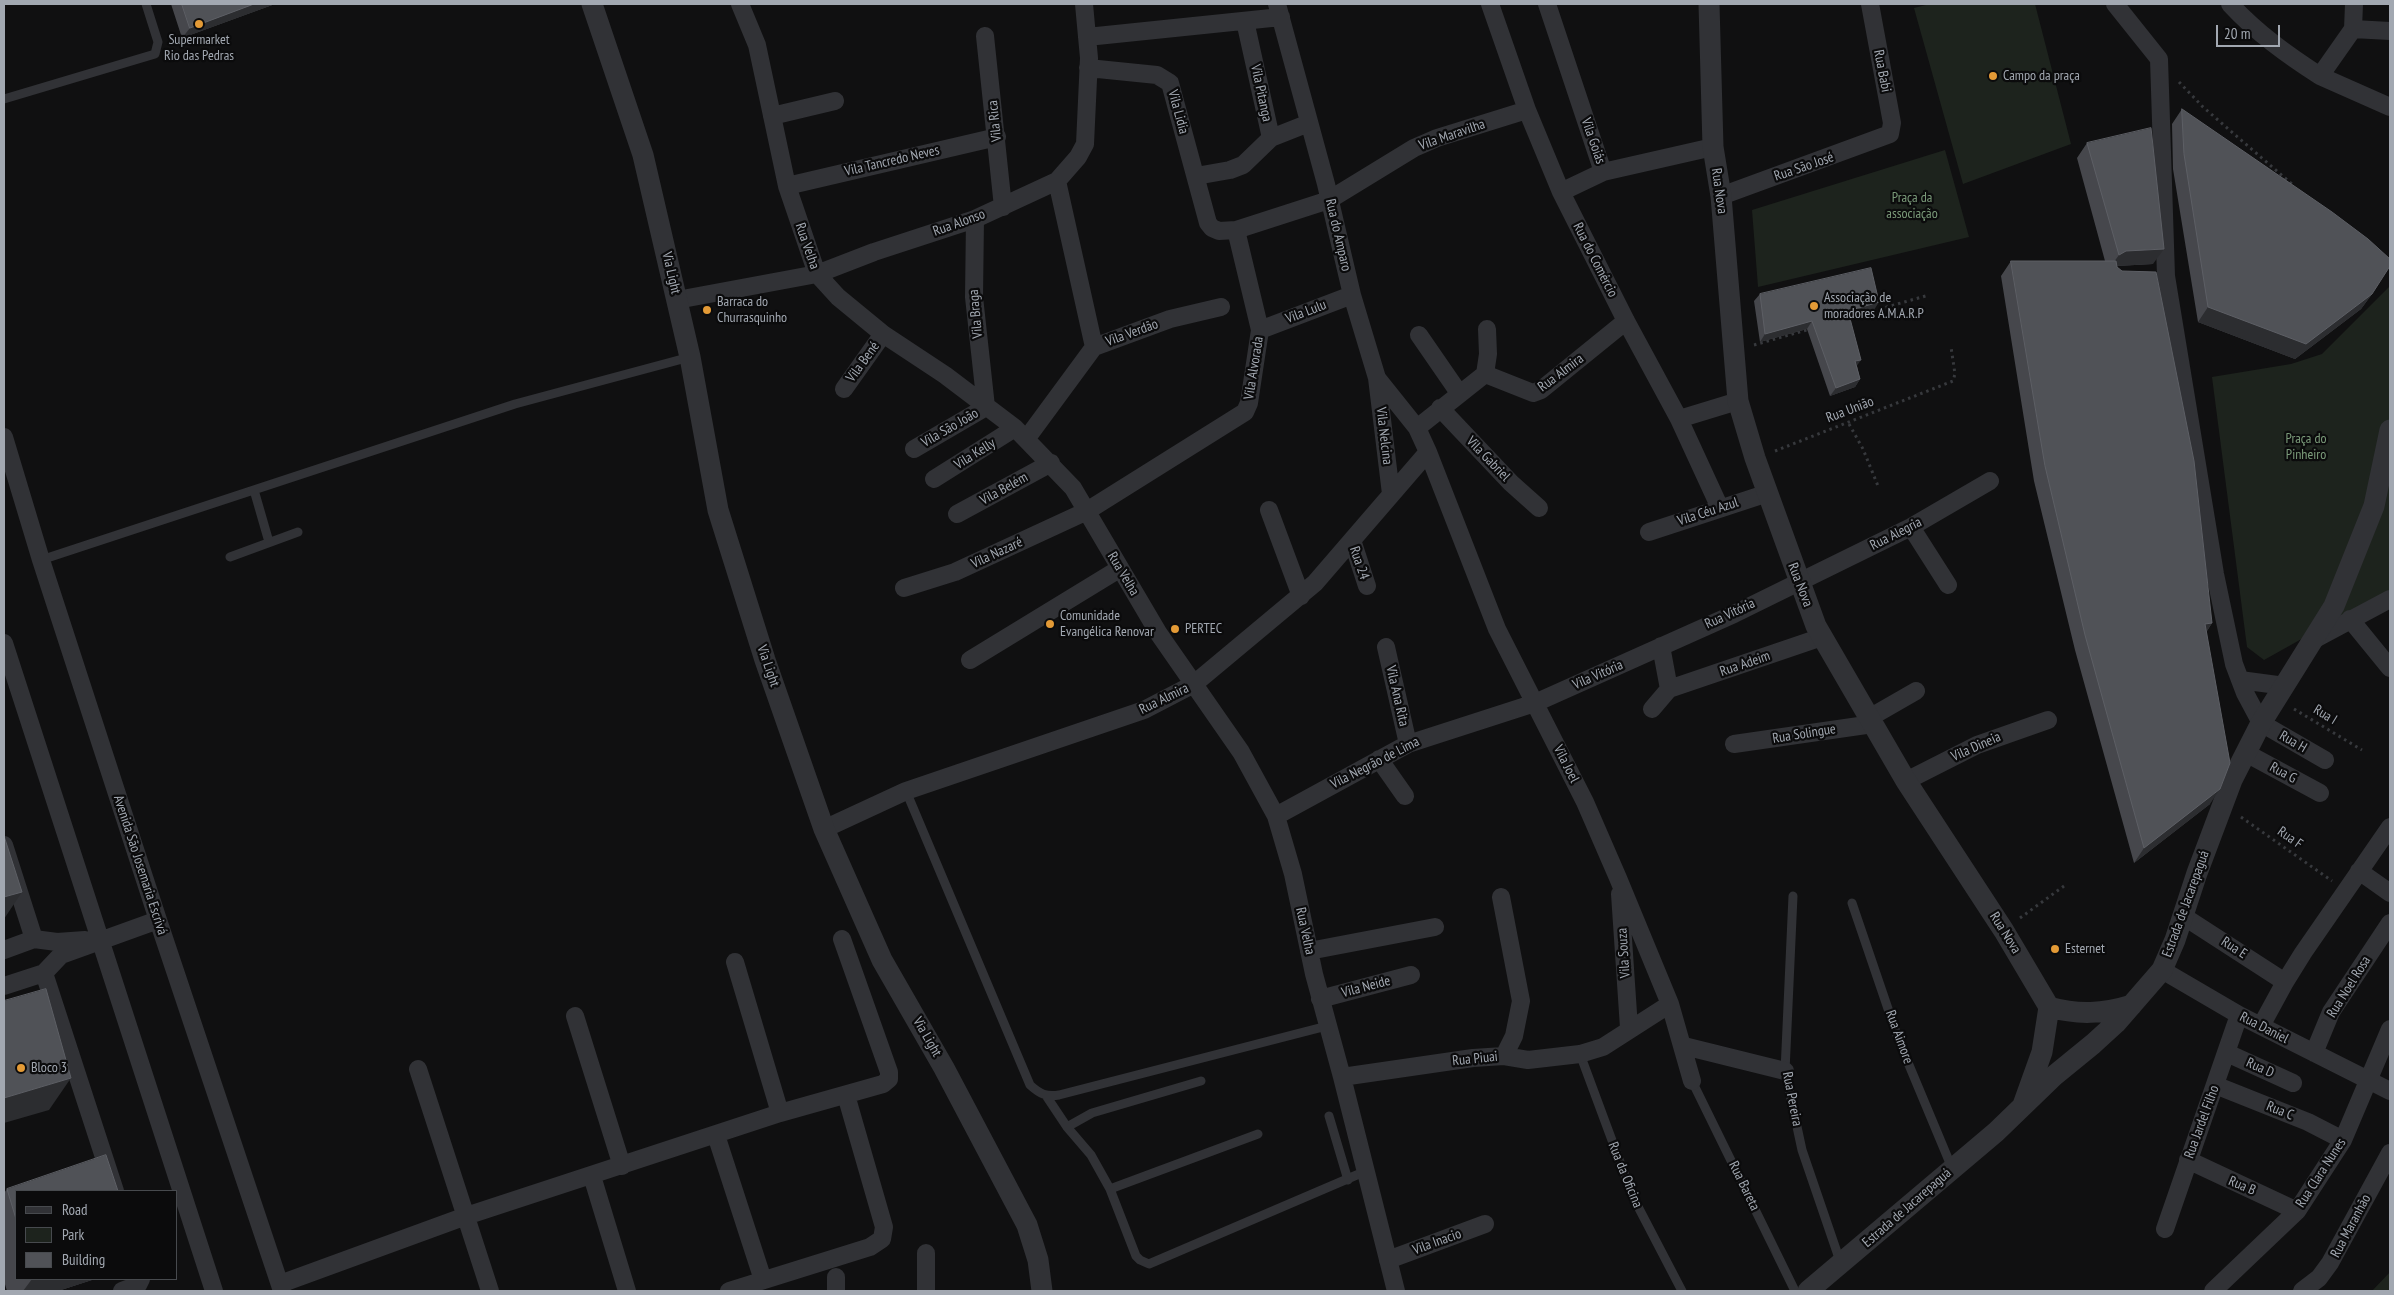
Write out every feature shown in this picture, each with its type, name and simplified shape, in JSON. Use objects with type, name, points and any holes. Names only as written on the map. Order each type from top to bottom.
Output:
[{"type":"street","name":"Via Light","points":[[592,4],[643,155],[690,357],[718,510],[765,660],[824,829],[882,960],[944,1068],[1027,1225],[1038,1260],[1042,1291]]},
{"type":"street","name":"Rua Velha","points":[[741,4],[757,45],[787,186],[817,274],[838,298],[883,334],[945,375],[1021,433],[1073,488],[1119,569],[1160,634],[1241,752],[1276,816],[1292,874],[1320,999],[1342,1077],[1396,1291]]},
{"type":"street","name":"Rua Alonso","points":[[677,300],[817,274],[874,252],[975,219],[1057,181],[1078,157],[1085,144],[1088,68],[1084,4]]},
{"type":"street","name":"Rua do Comércio","points":[[1490,4],[1528,110],[1561,192],[1626,321],[1679,419],[1720,508]]},
{"type":"street","name":"Vila Goiás","points":[[1546,4],[1603,172],[1713,147]]},
{"type":"street","name":"Rua Nova","points":[[1709,4],[1713,147],[1721,196],[1738,401],[1756,458],[1799,581],[1822,637],[1906,781],[2004,931],[2049,1007]]},
{"type":"street","name":"Rua Babi","points":[[1870,4],[1892,123],[1890,134],[1887,137]]},
{"type":"street","points":[[2115,4],[2159,59],[2166,276],[2215,574],[2234,664],[2261,723]]},
{"type":"street","points":[[2230,4],[2250,26],[2282,52],[2320,76],[2390,107]]},
{"type":"street","points":[[2320,76],[2353,29],[2354,4]]},
{"type":"street","points":[[1087,37],[1245,21],[1279,10]]},
{"type":"street","name":"Rua do Amparo","points":[[1279,10],[1352,295],[1377,378],[1417,428],[1428,452]]},
{"type":"street","name":"Vila Pitanga","points":[[1196,176],[1238,168],[1271,138],[1245,21]]},
{"type":"street","points":[[2353,29],[2390,31]]},
{"type":"street","name":"Vila Rica","points":[[985,36],[997,137],[1002,207]]},
{"type":"street","name":"Vila Lidia","points":[[1088,68],[1157,75],[1170,83],[1208,223],[1212,228],[1219,231],[1236,230]]},
{"type":"street","points":[[772,116],[835,101]]},
{"type":"street","name":"Vila Maravilha","points":[[1329,200],[1414,148],[1437,138],[1528,110]]},
{"type":"street","points":[[1271,138],[1309,123]]},
{"type":"street","name":"Vila Tancredo Neves","points":[[787,186],[997,137]]},
{"type":"street","name":"Rua São José","points":[[1721,196],[1887,137]]},
{"type":"street","points":[[1561,192],[1603,172]]},
{"type":"street","points":[[1057,181],[1094,346]]},
{"type":"street","points":[[1236,230],[1329,200]]},
{"type":"street","name":"Vila Braga","points":[[975,219],[974,297],[986,407]]},
{"type":"street","name":"Vila Alvorada","points":[[1087,511],[1245,412],[1249,403],[1260,330],[1236,230]]},
{"type":"street","points":[[2147,278],[2166,276]]},
{"type":"street","name":"Vila Lulu","points":[[1260,330],[1352,295]]},
{"type":"street","name":"Vila Verdão","points":[[1021,433],[1094,346],[1170,319],[1221,307]]},
{"type":"street","name":"Rua Almira","points":[[1485,374],[1534,393],[1537,392],[1626,321]]},
{"type":"street","points":[[1417,428],[1485,374],[1488,354],[1487,329]]},
{"type":"street","name":"Vila Bené","points":[[844,389],[883,334]]},
{"type":"street","points":[[1419,335],[1459,393]]},
{"type":"street","name":"Vila Nelcina","points":[[1377,378],[1391,494]]},
{"type":"street","points":[[1679,419],[1738,401]]},
{"type":"street","name":"Vila São João","points":[[914,449],[986,407]]},
{"type":"street","name":"Vila Gabriel","points":[[1440,408],[1510,482],[1539,508]]},
{"type":"street","name":"Estrada de Jacarepaguá","points":[[1808,1291],[1996,1132],[2133,1005],[2162,970],[2222,804],[2246,753],[2261,723],[2334,606],[2374,506],[2390,430]]},
{"type":"street","name":"Vila Kelly","points":[[934,479],[1021,433]]},
{"type":"street","name":"Avenida São Josemaria Escrivá","points":[[4,437],[40,560],[281,1288]]},
{"type":"street","name":"Rua Almira","points":[[824,829],[906,791],[1144,710],[1194,684],[1315,583],[1428,452]]},
{"type":"street","name":"Vila Joel","points":[[1428,452],[1497,629],[1585,802],[1618,878],[1670,1004],[1684,1046],[1692,1081]]},
{"type":"street","name":"Vila Belém","points":[[957,514],[1051,463]]},
{"type":"street","name":"Rua Alegria","points":[[1799,581],[1911,527],[1990,481]]},
{"type":"street","name":"Vila Céu Azul","points":[[1649,532],[1768,493]]},
{"type":"street","points":[[1269,510],[1301,596]]},
{"type":"street","name":"Vila Nazaré","points":[[904,588],[955,572],[1087,511]]},
{"type":"street","points":[[1911,527],[1948,585]]},
{"type":"street","name":"Rua 24","points":[[1352,540],[1367,586]]},
{"type":"street","points":[[970,660],[1119,569]]},
{"type":"street","name":"Rua Vitória","points":[[1661,646],[1734,614],[1799,581]]},
{"type":"street","points":[[2315,639],[2390,599]]},
{"type":"street","points":[[2350,619],[2390,668]]},
{"type":"street","name":"Rua Adeim","points":[[1669,689],[1822,637]]},
{"type":"street","points":[[4,643],[214,1291]]},
{"type":"street","points":[[1652,709],[1669,689],[1661,646]]},
{"type":"street","name":"Vila Vitória","points":[[1535,703],[1661,646]]},
{"type":"street","name":"Vila Ana Rita","points":[[1386,647],[1408,744]]},
{"type":"street","points":[[2240,680],[2281,693]]},
{"type":"street","points":[[1871,721],[1916,691]]},
{"type":"street","name":"Vila Negrão de Lima","points":[[1276,816],[1408,744],[1535,703]]},
{"type":"street","name":"Vila Dineia","points":[[1906,781],[1978,744],[2048,720]]},
{"type":"street","name":"Rua Solingue","points":[[1734,744],[1871,721]]},
{"type":"street","name":"Rua H","points":[[2261,723],[2324,760]]},
{"type":"street","name":"Rua G","points":[[2246,753],[2320,793]]},
{"type":"street","points":[[1379,759],[1404,796]]},
{"type":"street","points":[[2261,1026],[2285,982],[2390,827]]},
{"type":"street","points":[[4,845],[34,940]]},
{"type":"street","points":[[2359,871],[2390,894]]},
{"type":"street","name":"Vila Souza","points":[[1618,878],[1630,1028]]},
{"type":"street","name":"Rua Piuai","points":[[1342,1077],[1473,1058],[1504,1056],[1514,1036],[1521,1000],[1501,897]]},
{"type":"street","name":"Rua E","points":[[2183,916],[2285,982]]},
{"type":"street","points":[[4,986],[44,973],[61,955],[158,920]]},
{"type":"street","name":"Rua Noel Rosa","points":[[2314,1053],[2331,1012],[2390,923]]},
{"type":"street","points":[[1309,951],[1435,927]]},
{"type":"street","points":[[281,1288],[466,1216],[780,1113],[883,1084],[890,1076],[842,939]]},
{"type":"street","points":[[4,950],[34,940],[57,942],[100,940]]},
{"type":"street","points":[[735,962],[780,1113]]},
{"type":"street","name":"Rua Daniel","points":[[2162,970],[2239,1015],[2369,1082]]},
{"type":"street","points":[[44,973],[115,1190]]},
{"type":"street","name":"Vila Neide","points":[[1320,999],[1411,975]]},
{"type":"street","points":[[1504,1056],[1528,1060],[1580,1054],[1603,1047],[1670,1004]]},
{"type":"street","points":[[2023,1105],[2042,1052],[2049,1007],[2087,1014],[2103,1013],[2133,1005]]},
{"type":"street","name":"Rua Jardel Filho","points":[[2165,1229],[2239,1015]]},
{"type":"street","points":[[575,1016],[622,1166]]},
{"type":"street","name":"Rua Clara Nunes","points":[[2213,1291],[2297,1211],[2343,1140],[2390,1029]]},
{"type":"street","points":[[1684,1046],[1785,1071]]},
{"type":"street","name":"Rua D","points":[[2227,1054],[2293,1083]]},
{"type":"street","points":[[418,1069],[490,1291]]},
{"type":"street","points":[[2369,1082],[2390,1091]]},
{"type":"street","name":"Rua C","points":[[2215,1085],[2308,1122],[2343,1140]]},
{"type":"street","points":[[729,1291],[870,1247],[882,1239],[884,1227],[846,1095]]},
{"type":"street","points":[[716,1135],[763,1280]]},
{"type":"street","name":"Rua Maranhão","points":[[2302,1291],[2318,1278],[2330,1263],[2390,1153]]},
{"type":"street","name":"Rua B","points":[[2188,1160],[2297,1211]]},
{"type":"street","points":[[592,1176],[627,1291]]},
{"type":"street","name":"Vila Inacio","points":[[1388,1260],[1485,1224]]},
{"type":"street","points":[[926,1253],[926,1291]]},
{"type":"street","points":[[122,1291],[138,1285],[140,1280]]},
{"type":"lane","points":[[4,100],[155,54],[158,42],[146,4]]},
{"type":"lane","points":[[40,560],[515,404],[690,357]]},
{"type":"lane","points":[[254,490],[269,542]]},
{"type":"lane","points":[[230,557],[298,532]]},
{"type":"lane","points":[[906,791],[1030,1085],[1047,1096],[1067,1127],[1091,1155],[1110,1189],[1136,1256],[1149,1264],[1366,1171]]},
{"type":"lane","name":"Rua Pereira","points":[[1793,896],[1785,1071],[1802,1150],[1841,1264]]},
{"type":"lane","name":"Rua Aimore","points":[[1852,903],[1900,1041],[1952,1168]]},
{"type":"lane","points":[[1047,1096],[1059,1095],[1327,1026]]},
{"type":"lane","name":"Rua da Oficina","points":[[1580,1054],[1633,1197],[1682,1291]]},
{"type":"lane","points":[[1067,1127],[1092,1113],[1202,1081]]},
{"type":"lane","name":"Rua Bareta","points":[[1692,1081],[1795,1291]]},
{"type":"lane","points":[[1329,1116],[1348,1180]]},
{"type":"lane","points":[[1110,1189],[1258,1134]]},
{"type":"path","points":[[2159,59],[2203,107],[2300,192]]},
{"type":"path","points":[[1846,319],[1929,295]]},
{"type":"path","points":[[1734,351],[1819,326]]},
{"type":"path","name":"Rua União","points":[[1756,458],[1849,424],[1953,382],[1955,374],[1951,347]]},
{"type":"path","points":[[1849,424],[1863,449],[1878,486]]},
{"type":"path","name":"Rua I","points":[[2281,693],[2362,750]]},
{"type":"path","name":"Rua F","points":[[2222,804],[2346,891]]},
{"type":"path","points":[[2004,931],[2064,886]]},
{"type":"green space","name":"Campo da praça","points":[[1930,4],[2035,4],[2071,144],[1963,184],[1914,8]]},
{"type":"green space","name":"Praça da associação","points":[[1945,150],[1969,237],[1758,287],[1752,210]]},
{"type":"green space","name":"Praça do Pinheiro","points":[[2390,286],[2390,591],[2264,660],[2247,647],[2212,377],[2291,364],[2322,354]]},
{"type":"green space","points":[[2390,1272],[2390,1291],[2372,1291]]},
{"type":"building","points":[[182,4],[254,4],[190,28]]},
{"type":"building","points":[[2182,109],[2332,212],[2368,239],[2390,259],[2390,266],[2372,294],[2306,344],[2208,307],[2184,154]]},
{"type":"building","points":[[2151,128],[2164,249],[2126,251],[2119,255],[2087,143]]},
{"type":"building","points":[[2011,261],[2116,261],[2117,267],[2122,271],[2156,272],[2194,461],[2212,623],[2205,624],[2230,763],[2220,789],[2144,848],[2085,635],[2045,466]]},
{"type":"building","points":[[1871,268],[1879,302],[1848,311],[1861,360],[1855,361],[1860,379],[1836,388],[1812,321],[1765,334],[1760,294]]},
{"type":"building","points":[[4,836],[22,892],[4,897]]},
{"type":"building","points":[[46,989],[71,1078],[4,1098],[4,1001]]},
{"type":"building","points":[[106,1155],[118,1190],[15,1190],[15,1216],[7,1189]]},
{"type":"place","name":"Supermarket Rio das Pedras","points":[[199,24]]},
{"type":"place","name":"Campo da praça","points":[[1993,76]]},
{"type":"place","name":"Associação de moradores A.M.A.R.P","points":[[1814,306]]},
{"type":"place","name":"Barraca do Churrasquinho","points":[[707,310]]},
{"type":"place","name":"Comunidade Evangélica Renovar","points":[[1050,624]]},
{"type":"place","name":"PERTEC","points":[[1175,629]]},
{"type":"place","name":"Esternet","points":[[2055,949]]},
{"type":"place","name":"Bloco 3","points":[[21,1068]]}]
